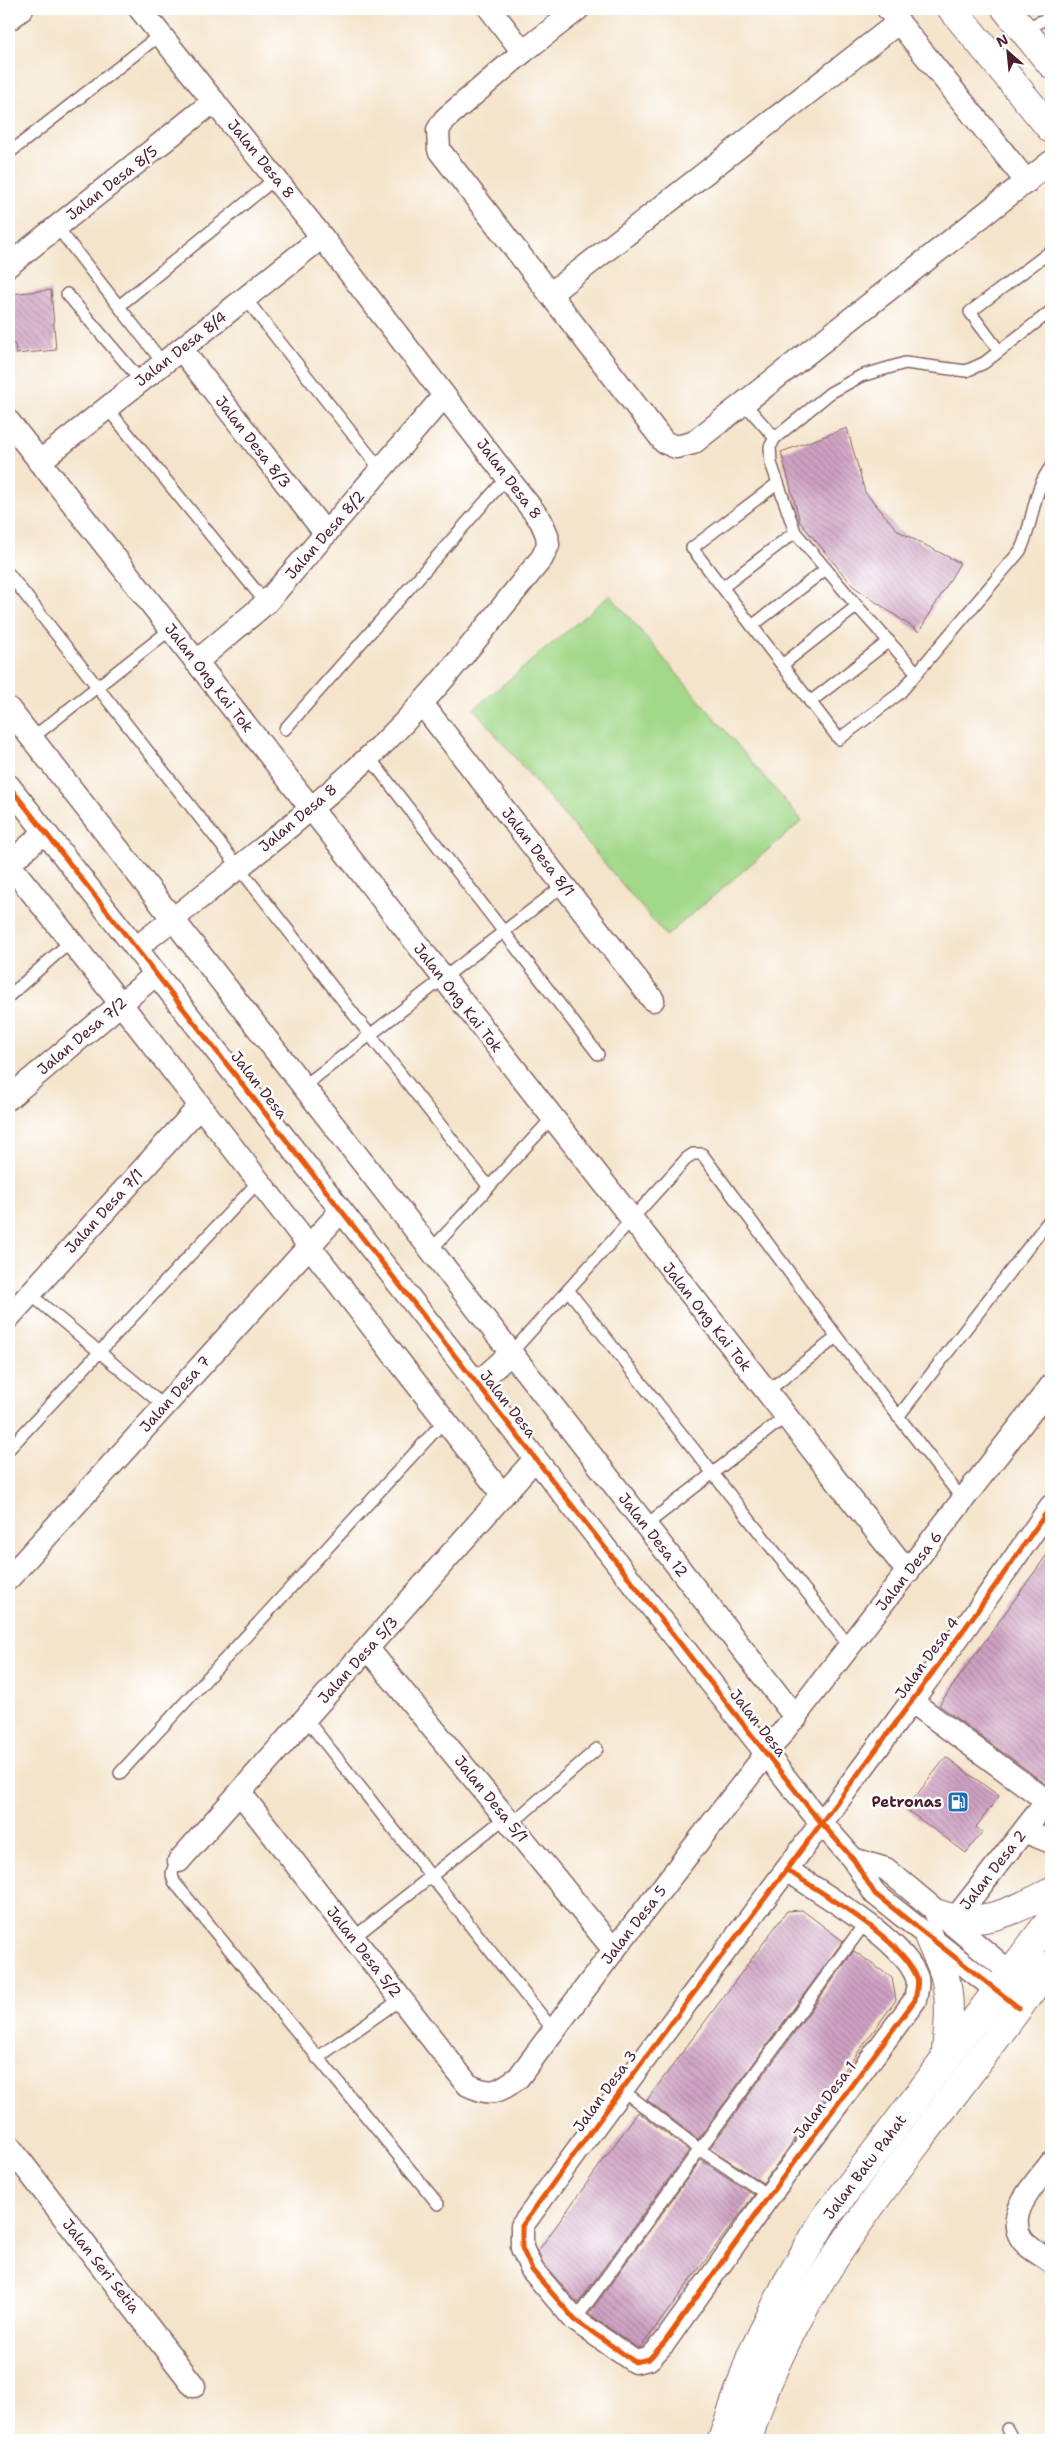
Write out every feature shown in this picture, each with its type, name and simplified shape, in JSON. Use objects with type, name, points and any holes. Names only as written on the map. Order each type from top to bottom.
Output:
[{"type":"main road","points":[[952,9],[1051,130]]},
{"type":"main road","points":[[1015,19],[1051,64]]},
{"type":"main road","points":[[945,2061],[949,2022],[941,1924],[992,1917],[1012,1911],[1051,1892]]},
{"type":"main road","name":"Jalan Batu Pahat","points":[[722,2440],[751,2356],[788,2281],[824,2220],[1051,1919]]},
{"type":"main road","name":"Jalan Batu Pahat","points":[[748,2440],[756,2410],[802,2311],[866,2211],[1051,1964]]},
{"type":"street","points":[[9,20],[22,9]]},
{"type":"street","name":"Jalan Desa 8","points":[[136,948],[311,809],[369,757],[422,704],[542,558],[548,545],[547,535],[541,521],[508,476],[276,178],[140,9]]},
{"type":"street","points":[[490,9],[523,52]]},
{"type":"street","points":[[578,9],[523,52],[445,119],[438,130],[439,150],[664,442],[676,447],[693,443],[1051,162]]},
{"type":"street","points":[[550,294],[893,15],[1027,182]]},
{"type":"street","name":"Jalan Desa 8/5","points":[[9,265],[214,102]]},
{"type":"street","name":"Jalan Desa 8/4","points":[[39,462],[322,237]]},
{"type":"street","name":"Jalan Desa 8/3","points":[[180,349],[326,534]]},
{"type":"street","name":"Jalan Desa 8/2","points":[[196,662],[266,603],[444,396]]},
{"type":"street","name":"Jalan Ong Kai Tok","points":[[11,431],[39,462],[171,629],[908,1572]]},
{"type":"street","name":"Jalan Desa 8/1","points":[[422,704],[653,1000]]},
{"type":"street","points":[[9,708],[511,1353],[477,1384]]},
{"type":"street","name":"Jalan Desa","points":[[9,786],[773,1763],[853,1859],[875,1894],[941,1924],[1003,1982],[1025,1999]]},
{"type":"street","points":[[45,832],[9,864],[121,1004],[503,1495]]},
{"type":"street","name":"Jalan Desa 7/2","points":[[9,1098],[156,974]]},
{"type":"street","name":"Jalan Desa 7/1","points":[[9,1317],[200,1106]]},
{"type":"street","name":"Jalan Desa 7","points":[[9,1578],[341,1211]]},
{"type":"street","name":"Jalan Desa 12","points":[[511,1353],[796,1718]]},
{"type":"street","name":"Jalan Desa 6","points":[[773,1763],[796,1718],[1051,1386]]},
{"type":"street","name":"Jalan Desa 5/3","points":[[179,1861],[241,1794],[535,1459]]},
{"type":"street","name":"Jalan Desa 4","points":[[817,1818],[911,1701],[1051,1506]]},
{"type":"street","name":"Jalan Desa 5/1","points":[[368,1648],[614,1950]]},
{"type":"street","points":[[911,1701],[1049,1799]]},
{"type":"street","name":"Jalan Desa 5","points":[[498,2092],[518,2078],[614,1950],[773,1763]]},
{"type":"street","name":"Jalan Desa 5/2","points":[[241,1794],[468,2086],[484,2093],[498,2092]]},
{"type":"street","name":"Jalan Desa 2","points":[[941,1924],[1024,1831],[1049,1799]]},
{"type":"street","name":"Jalan Desa 3","points":[[635,2362],[575,2320],[532,2270],[522,2248],[522,2226],[620,2089],[787,1870],[817,1818]]},
{"type":"street","points":[[1024,1831],[1051,1842]]},
{"type":"street","name":"Jalan Desa 1","points":[[635,2362],[649,2358],[664,2344],[769,2196],[915,2000],[918,1979],[906,1958],[865,1923],[787,1870]]},
{"type":"street","name":"Jalan Seri Setia","points":[[9,2146],[194,2386]]},
{"type":"street","points":[[1051,2163],[1019,2208],[1017,2224],[1020,2237],[1051,2262]]},
{"type":"lane","points":[[1015,19],[1051,18]]},
{"type":"lane","points":[[9,153],[161,34]]},
{"type":"lane","points":[[119,306],[276,178]]},
{"type":"lane","points":[[57,227],[163,363]]},
{"type":"lane","points":[[999,351],[970,312],[1051,251]]},
{"type":"lane","points":[[67,294],[141,381]]},
{"type":"lane","points":[[245,298],[381,470]]},
{"type":"lane","points":[[917,673],[857,606],[795,532],[771,463],[770,447],[774,438],[830,393],[861,376],[906,363],[966,371],[984,363],[1051,311]]},
{"type":"lane","points":[[744,403],[774,438]]},
{"type":"lane","points":[[107,408],[266,603]]},
{"type":"lane","points":[[778,483],[692,548],[839,739],[900,693],[1020,550],[1028,535],[1042,481],[1051,467]]},
{"type":"lane","points":[[285,729],[508,476]]},
{"type":"lane","points":[[722,588],[795,532]]},
{"type":"lane","points":[[752,626],[826,568]]},
{"type":"lane","points":[[9,574],[489,1188]]},
{"type":"lane","points":[[782,665],[857,606]]},
{"type":"lane","points":[[32,738],[171,629]]},
{"type":"lane","points":[[810,702],[888,641]]},
{"type":"lane","points":[[369,757],[502,932],[598,1054]]},
{"type":"lane","points":[[304,1086],[442,977],[564,885]]},
{"type":"lane","points":[[9,996],[70,942]]},
{"type":"lane","points":[[431,1250],[552,1118]]},
{"type":"lane","points":[[511,1353],[687,1158],[692,1154],[702,1154],[837,1337],[963,1500]]},
{"type":"lane","points":[[9,1449],[98,1351],[259,1181]]},
{"type":"lane","points":[[898,1417],[1051,1218]]},
{"type":"lane","points":[[568,1290],[850,1647]]},
{"type":"lane","points":[[30,1294],[164,1406]]},
{"type":"lane","points":[[766,1392],[837,1337]]},
{"type":"lane","points":[[646,1525],[785,1417]]},
{"type":"lane","points":[[120,1774],[445,1420]]},
{"type":"lane","points":[[306,1719],[554,2031]]},
{"type":"lane","points":[[353,1938],[431,1876],[508,1821],[597,1748]]},
{"type":"lane","points":[[179,1861],[173,1869],[172,1879],[175,1883],[438,2204]]},
{"type":"lane","points":[[575,2320],[865,1923]]},
{"type":"lane","points":[[317,2058],[401,1999]]},
{"type":"lane","points":[[620,2089],[699,2149],[769,2196]]},
{"type":"lane","points":[[1007,2428],[1013,2440]]},
{"type":"green space","points":[[610,595],[802,821],[666,936],[474,709]]},
{"type":"building","points":[[51,290],[56,350],[16,354],[15,344],[9,344],[9,294]]},
{"type":"building","points":[[847,428],[865,492],[898,531],[960,563],[919,632],[853,586],[800,522],[781,452]]},
{"type":"building","points":[[1051,1549],[1051,1783],[1046,1784],[939,1705]]},
{"type":"building","points":[[946,1757],[999,1796],[976,1827],[982,1832],[966,1853],[906,1809]]},
{"type":"building","points":[[802,1910],[843,1941],[698,2139],[647,2100],[787,1911]]},
{"type":"building","points":[[854,1951],[892,1978],[896,2000],[763,2183],[710,2148]]},
{"type":"building","points":[[638,2112],[689,2151],[578,2303],[543,2263],[538,2251]]},
{"type":"building","points":[[701,2160],[754,2195],[641,2347],[638,2348],[589,2314]]},
{"type":"cycle path","points":[[9,786],[812,1812],[853,1859],[875,1894],[1019,2008]]},
{"type":"cycle path","points":[[787,1870],[860,1918],[896,1948],[909,1963],[917,1978],[918,1986],[915,2000],[769,2196],[664,2343],[649,2359],[635,2362],[575,2320],[532,2270],[522,2248],[522,2226],[922,1688],[1051,1506]]},
{"type":"place","name":"Petronas","points":[[958,1802]]}]
